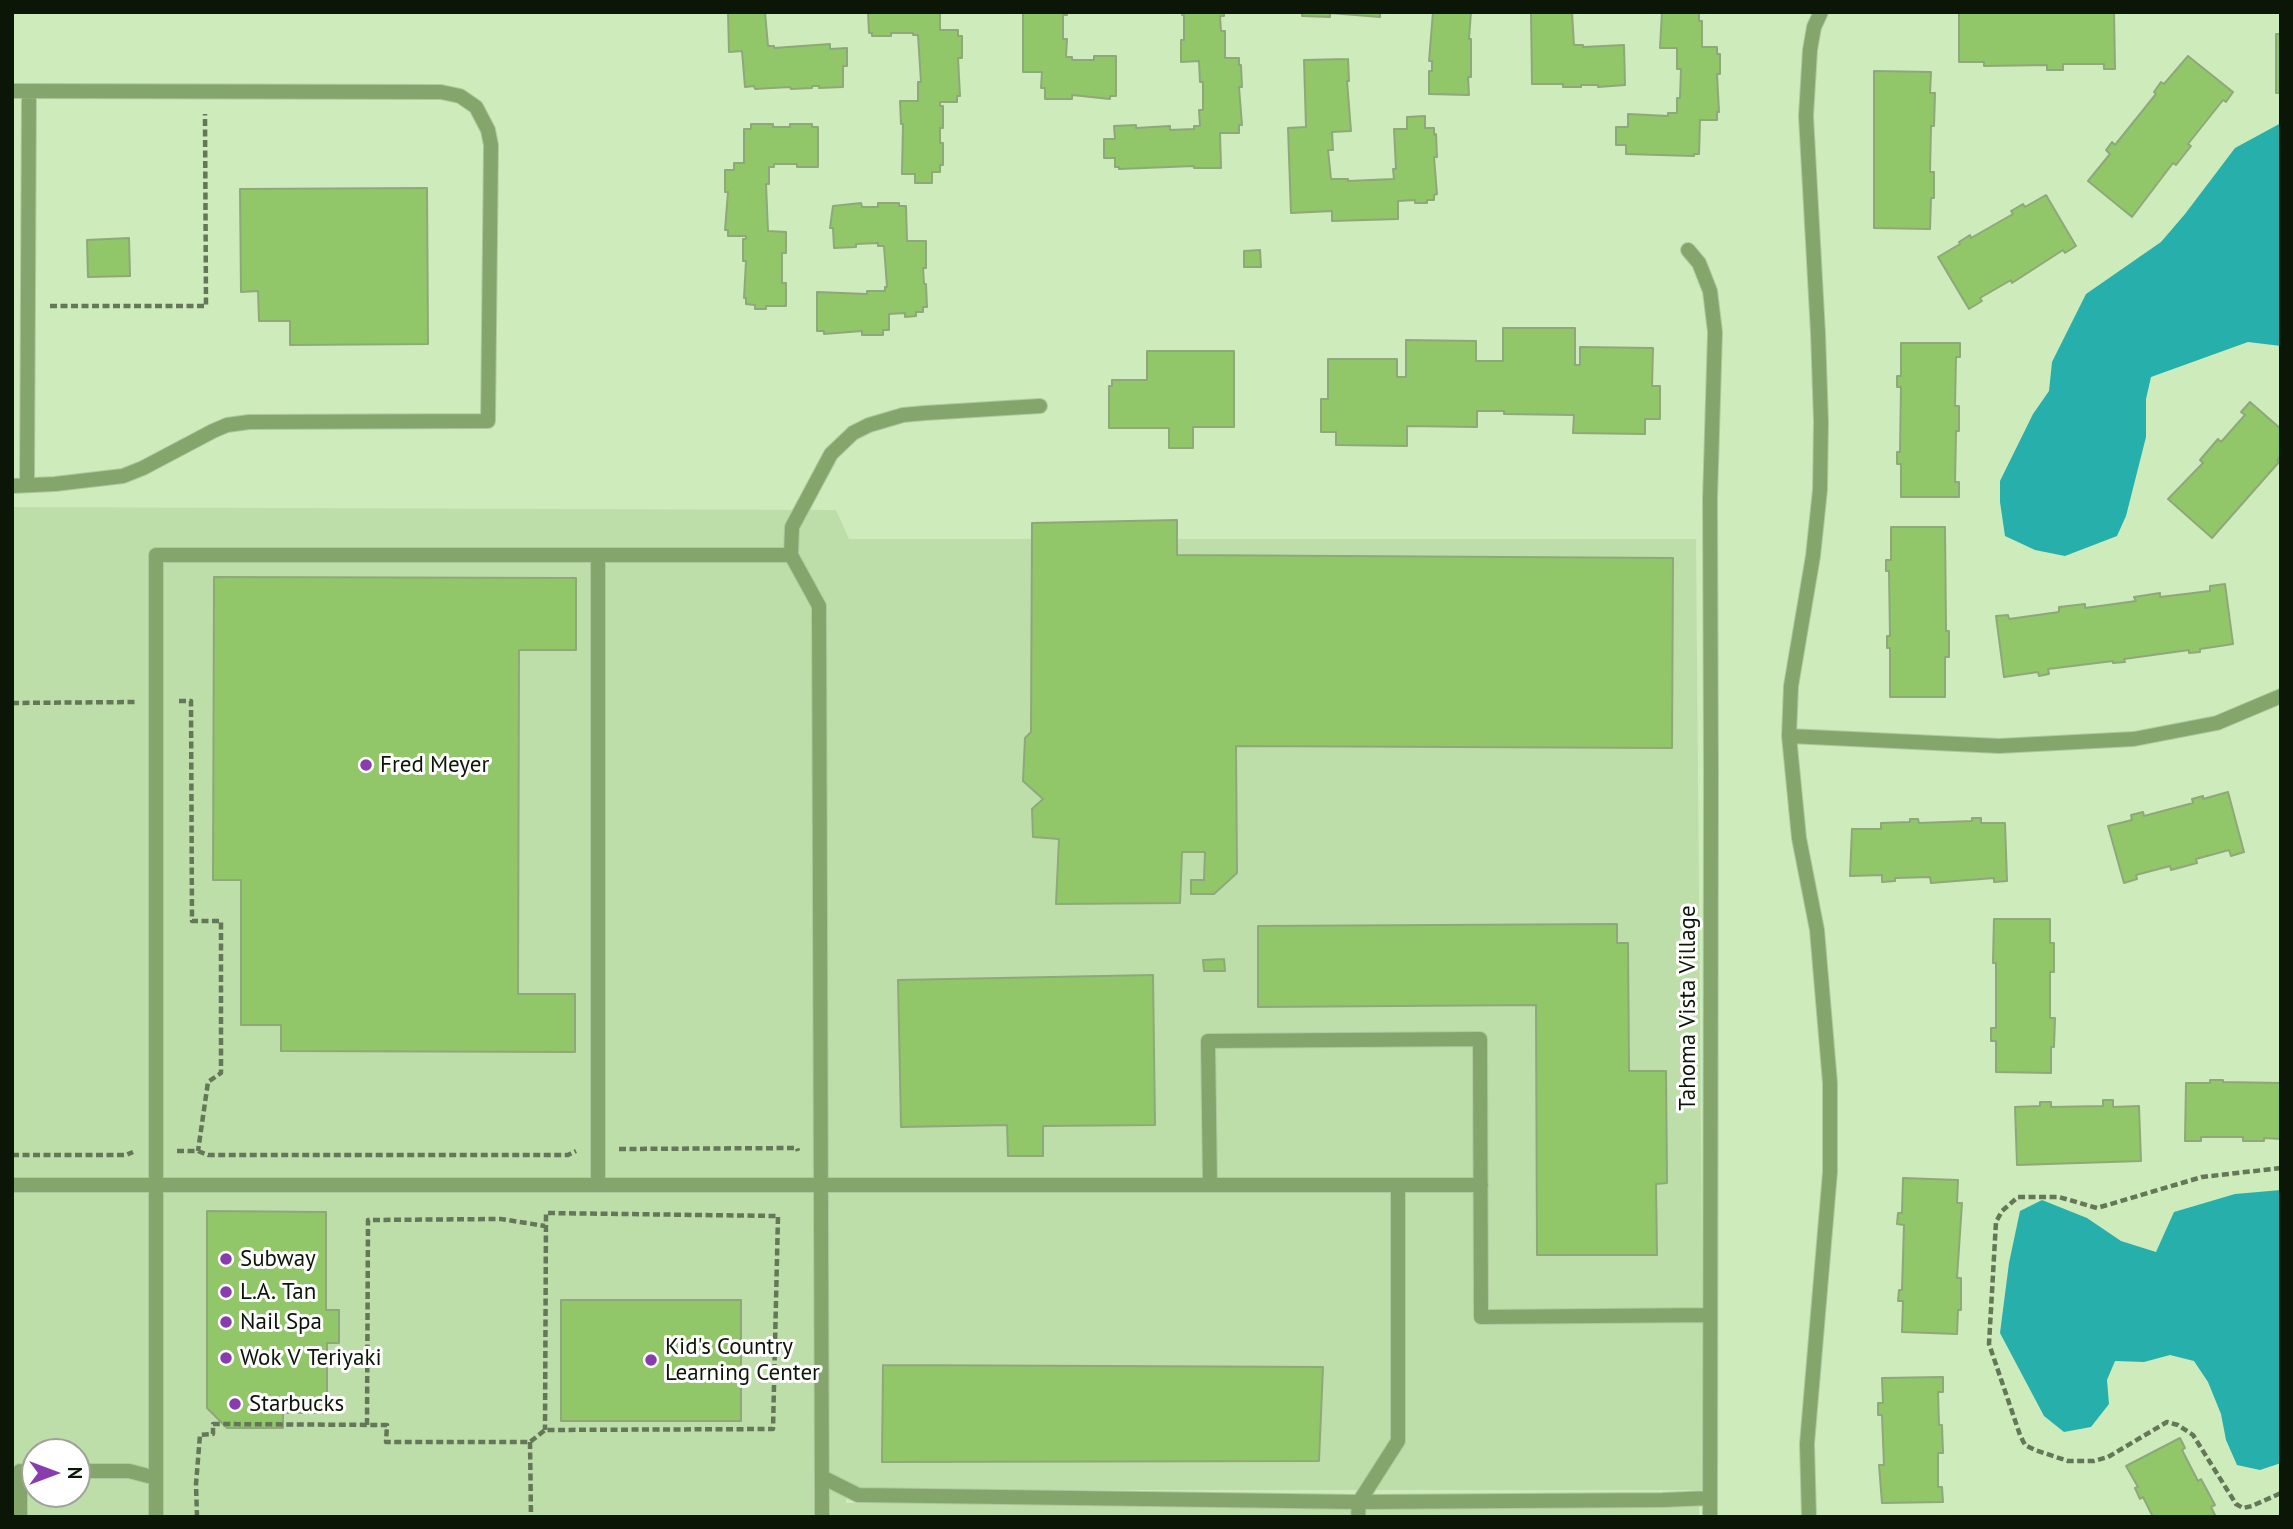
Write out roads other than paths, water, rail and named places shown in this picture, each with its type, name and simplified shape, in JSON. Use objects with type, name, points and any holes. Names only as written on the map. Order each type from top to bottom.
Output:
[{"type":"lane","points":[[1809,1517],[1807,1444],[1830,1172],[1830,1083],[1816,930],[1799,838],[1789,736],[1791,687],[1813,556],[1820,490],[1819,358],[1806,116],[1810,50],[1814,27],[1821,12]]},
{"type":"lane","points":[[12,91],[29,91],[205,92],[441,92],[460,96],[476,107],[488,130],[491,145],[488,421],[249,422],[227,425],[123,476],[20,486],[28,306],[29,91]]},
{"type":"lane","name":"Tahoma Vista Village","points":[[1688,250],[1699,262],[1706,278],[1714,314],[1710,499],[1710,1517]]},
{"type":"lane","points":[[822,1517],[819,606],[791,555],[792,527],[823,466],[853,433],[882,420],[903,415],[1040,406]]},
{"type":"lane","points":[[156,1517],[156,555],[791,555]]},
{"type":"lane","points":[[598,555],[598,1185]]},
{"type":"lane","points":[[1789,736],[1999,746],[2134,739],[2217,723],[2281,696]]},
{"type":"lane","points":[[1210,1185],[1209,1041],[1480,1039],[1481,1317],[1710,1315]]},
{"type":"lane","points":[[12,1185],[1481,1185]]},
{"type":"lane","points":[[1359,1509],[1398,1441],[1398,1185]]},
{"type":"lane","points":[[91,1471],[129,1471],[156,1478]]},
{"type":"lane","points":[[822,1477],[858,1495],[1359,1509],[1710,1498]]},
{"type":"water","points":[[2281,123],[2281,346],[2248,342],[2151,377],[2146,399],[2146,437],[2126,516],[2117,536],[2065,556],[2035,550],[2005,536],[2000,481],[2033,414],[2049,391],[2052,362],[2086,294],[2161,242],[2235,148]]},
{"type":"water","points":[[2281,1190],[2281,1463],[2260,1470],[2237,1465],[2226,1440],[2221,1414],[2208,1382],[2194,1361],[2170,1355],[2144,1362],[2115,1361],[2107,1380],[2109,1404],[2091,1427],[2064,1432],[2044,1416],[2000,1333],[2009,1263],[2020,1211],[2042,1200],[2087,1218],[2121,1241],[2156,1252],[2174,1212],[2235,1194]]},
{"type":"place","name":"Fred Meyer","points":[[366,765]]},
{"type":"place","name":"Subway","points":[[226,1259]]},
{"type":"place","name":"L.A. Tan","points":[[226,1292]]},
{"type":"place","name":"Nail Spa","points":[[226,1322]]},
{"type":"place","name":"Wok V Teriyaki","points":[[226,1358]]},
{"type":"place","name":"Kid's Country Learning Center","points":[[651,1360]]},
{"type":"place","name":"Starbucks","points":[[235,1404]]}]
